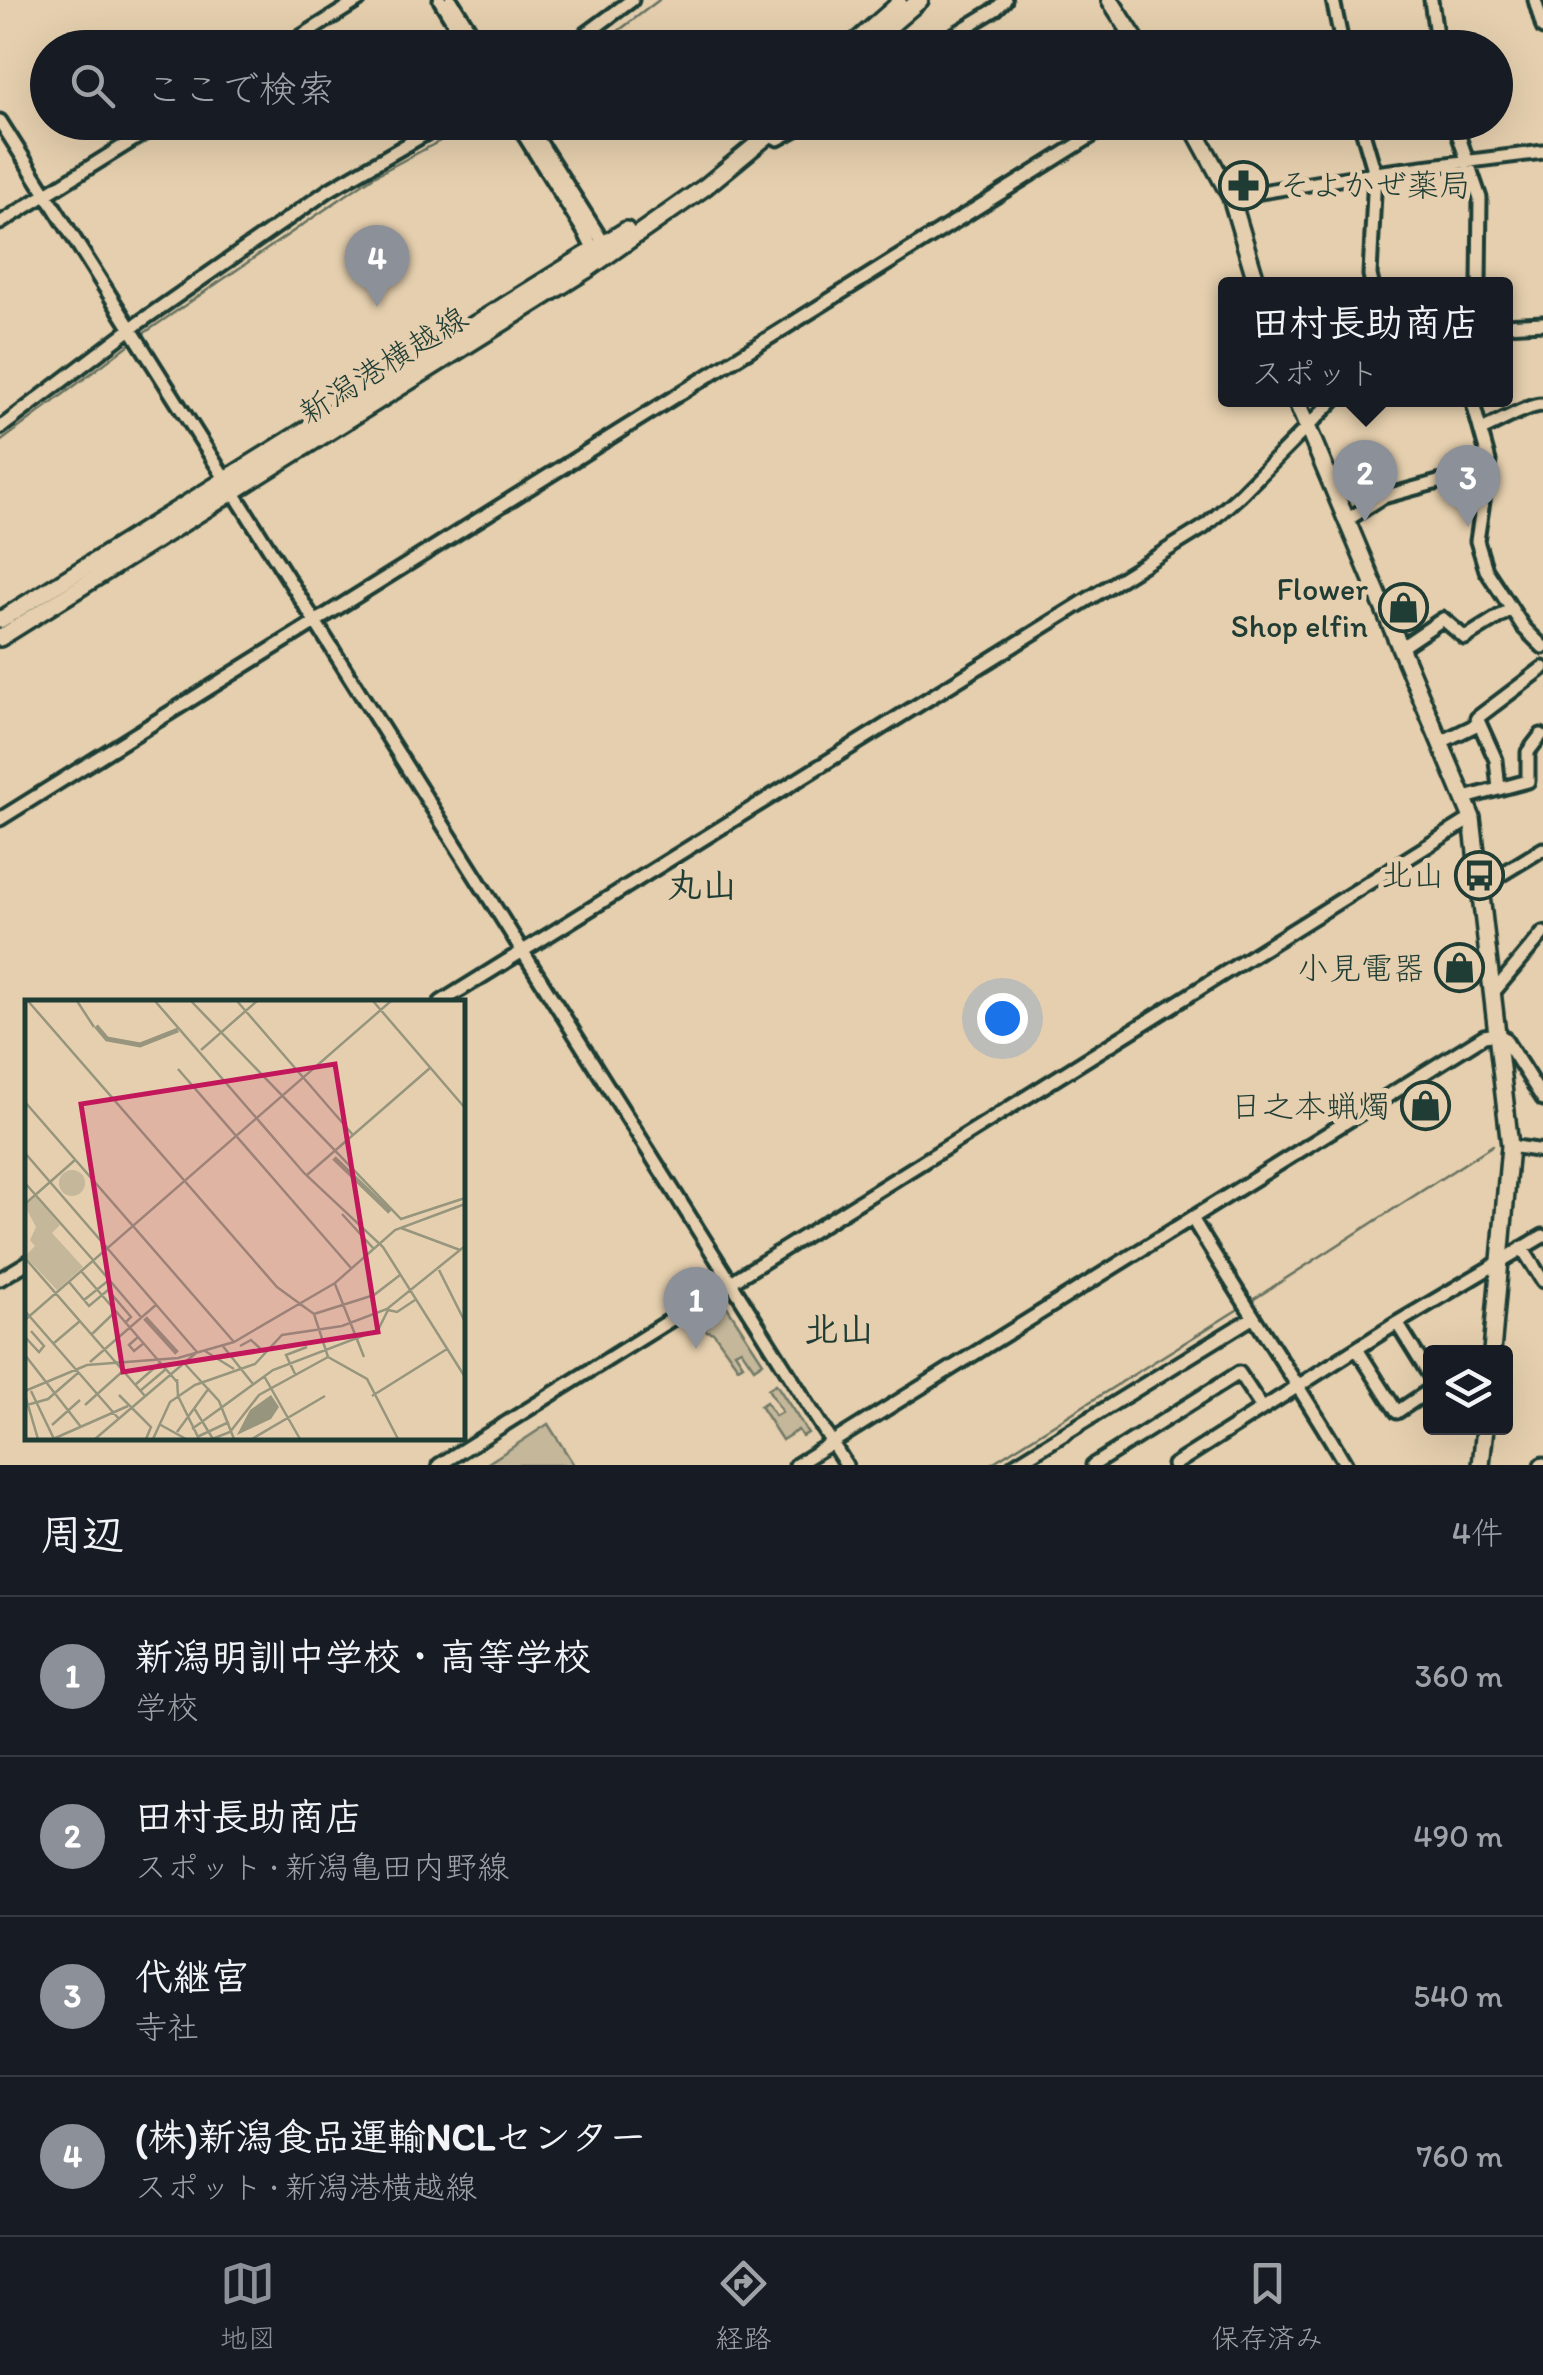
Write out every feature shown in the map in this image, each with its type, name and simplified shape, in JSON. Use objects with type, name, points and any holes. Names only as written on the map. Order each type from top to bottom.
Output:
[{"type":"main road","points":[[870,30],[904,0]]},
{"type":"main road","points":[[885,30],[920,0]]},
{"type":"main road","points":[[1110,0],[1129,30]]},
{"type":"main road","name":"新潟港横越線","points":[[0,638],[230,486],[705,187],[757,140]]},
{"type":"main road","points":[[1200,140],[1231,197],[1255,277]]},
{"type":"main road","points":[[1299,407],[1472,818],[1510,1146],[1493,1345]]},
{"type":"main road","name":"新潟港横越線","points":[[0,620],[230,486]]},
{"type":"main road","points":[[1481,1465],[1483,1435]]},
{"type":"street","points":[[312,30],[359,0]]},
{"type":"street","points":[[440,0],[459,30]]},
{"type":"street","points":[[451,0],[470,30]]},
{"type":"street","points":[[592,30],[632,0]]},
{"type":"street","points":[[962,30],[1005,0]]},
{"type":"street","points":[[1333,0],[1339,30]]},
{"type":"street","points":[[1431,0],[1435,30]]},
{"type":"street","points":[[1535,0],[1543,28]]},
{"type":"street","points":[[0,121],[846,1465]]},
{"type":"street","points":[[0,224],[133,140]]},
{"type":"street","points":[[0,428],[130,329],[329,190],[415,140]]},
{"type":"street","points":[[528,140],[601,252]]},
{"type":"street","points":[[537,140],[601,252]]},
{"type":"street","points":[[0,819],[1085,140]]},
{"type":"street","points":[[1365,140],[1375,173],[1370,277]]},
{"type":"street","points":[[1460,140],[1480,198],[1480,277]]},
{"type":"street","points":[[1231,197],[1375,173],[1543,152]]},
{"type":"street","points":[[1513,325],[1543,323]]},
{"type":"street","points":[[1481,430],[1535,404],[1543,405]]},
{"type":"street","points":[[444,1000],[1204,527],[1327,407]]},
{"type":"street","points":[[1474,407],[1490,461],[1478,541],[1486,570],[1543,647]]},
{"type":"street","points":[[1347,520],[1383,497],[1486,474]]},
{"type":"street","points":[[1400,648],[1443,618],[1464,638],[1511,608]]},
{"type":"street","points":[[1499,789],[1496,760],[1477,718],[1543,668]]},
{"type":"street","points":[[1440,742],[1478,724]]},
{"type":"street","points":[[1465,798],[1528,781],[1528,752],[1540,735]]},
{"type":"street","points":[[439,1465],[1472,818]]},
{"type":"street","points":[[1479,888],[1543,850]]},
{"type":"street","points":[[1492,994],[1542,934]]},
{"type":"street","points":[[796,1465],[1484,1036],[1497,1034],[1504,1038],[1543,1099]]},
{"type":"street","points":[[1510,1146],[1543,1151]]},
{"type":"street","points":[[1192,1218],[1346,1465]]},
{"type":"street","points":[[1174,1465],[1397,1323],[1543,1236]]},
{"type":"street","points":[[1522,1248],[1543,1281]]},
{"type":"street","points":[[0,1279],[25,1264]]},
{"type":"street","points":[[1014,1465],[1252,1318]]},
{"type":"street","points":[[1397,1323],[1423,1365]]},
{"type":"street","points":[[1357,1349],[1397,1412],[1423,1395]]},
{"type":"street","points":[[1093,1465],[1239,1373],[1262,1408]]},
{"type":"street","points":[[1194,1452],[1201,1465]]},
{"type":"shaded area","points":[[724,1302],[763,1362],[754,1368],[741,1349],[735,1352],[743,1364],[738,1367],[714,1333],[686,1325]]},
{"type":"shaded area","points":[[776,1384],[808,1433],[802,1436],[798,1430],[782,1440],[760,1406],[766,1402],[775,1416],[782,1412],[768,1389]]},
{"type":"shaded area","points":[[548,1424],[574,1465],[485,1465]]},
{"type":"waterway","points":[[620,30],[659,0]]},
{"type":"waterway","points":[[140,336],[374,176],[442,140]]},
{"type":"waterway","points":[[0,442],[134,341]]},
{"type":"waterway","points":[[1251,1301],[1493,1145]]},
{"type":"waterway","points":[[989,1465],[1240,1308]]},
{"type":"place","name":"そよかぜ薬局","points":[[1244,185]]},
{"type":"place","name":"(株)新潟食品運輸NCLセンター","points":[[377,307]]},
{"type":"place","name":"田村長助商店","points":[[1365,522]]},
{"type":"place","name":"代継宮","points":[[1468,527]]},
{"type":"place","name":"Flower Shop elfin","points":[[1403,607]]},
{"type":"place","name":"北山","points":[[1480,875]]},
{"type":"place","name":"小見電器","points":[[1460,968]]},
{"type":"place","name":"日之本蝋燭","points":[[1425,1106]]},
{"type":"place","name":"新潟明訓中学校・高等学校","points":[[696,1349]]},
{"type":"district","name":"丸山","points":[[702,885]]},
{"type":"district","name":"北山","points":[[839,1329]]}]
